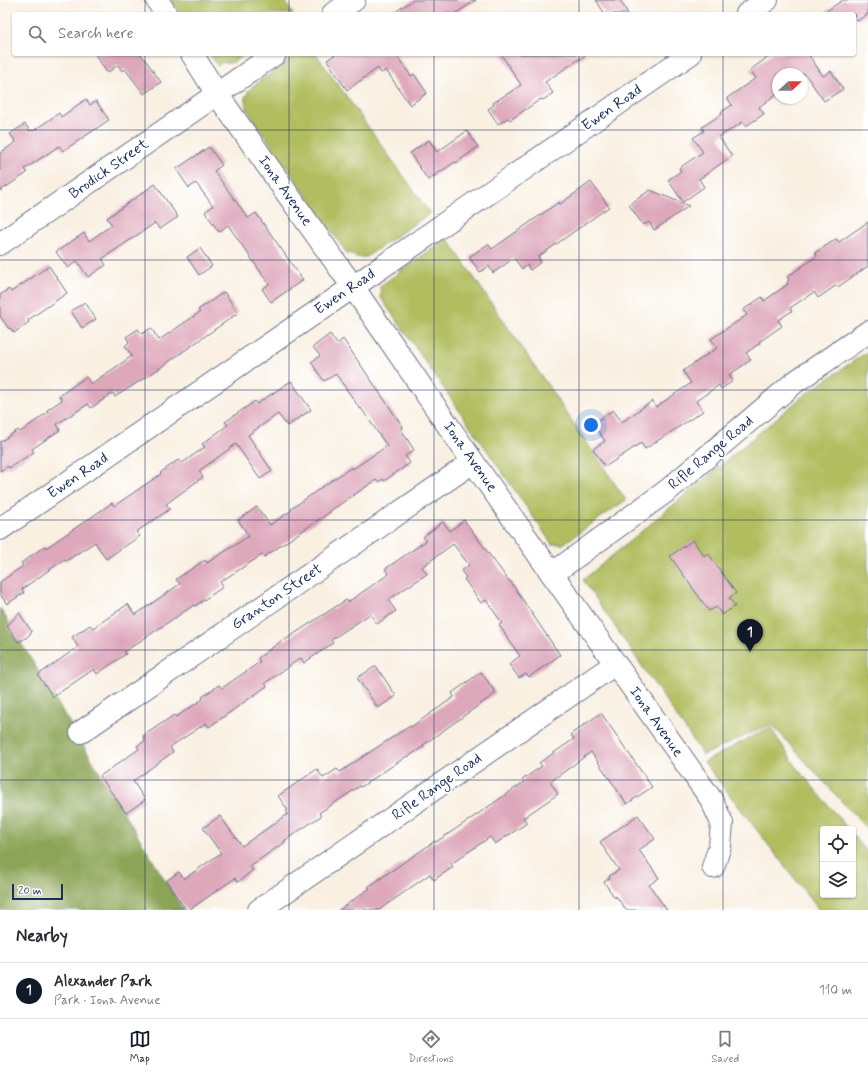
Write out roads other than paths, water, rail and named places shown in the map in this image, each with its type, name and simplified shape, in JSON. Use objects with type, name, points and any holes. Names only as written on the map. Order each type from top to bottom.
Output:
[{"type":"street","points":[[157,0],[165,12]]},
{"type":"street","points":[[336,12],[354,0]]},
{"type":"street","points":[[750,12],[767,0]]},
{"type":"street","name":"Iona Avenue","points":[[193,56],[217,94],[353,287],[473,462],[711,799],[722,824],[720,846],[713,867]]},
{"type":"street","name":"Brodick Street","points":[[0,244],[272,56]]},
{"type":"street","name":"Ewen Road","points":[[0,529],[687,56]]},
{"type":"street","name":"Rifle Range Road","points":[[552,574],[668,490],[795,382],[868,332]]},
{"type":"street","name":"Granton Street","points":[[81,732],[473,462]]},
{"type":"street","name":"Rifle Range Road","points":[[259,910],[615,664]]},
{"type":"place","name":"Alexander Park","points":[[750,652]]}]
